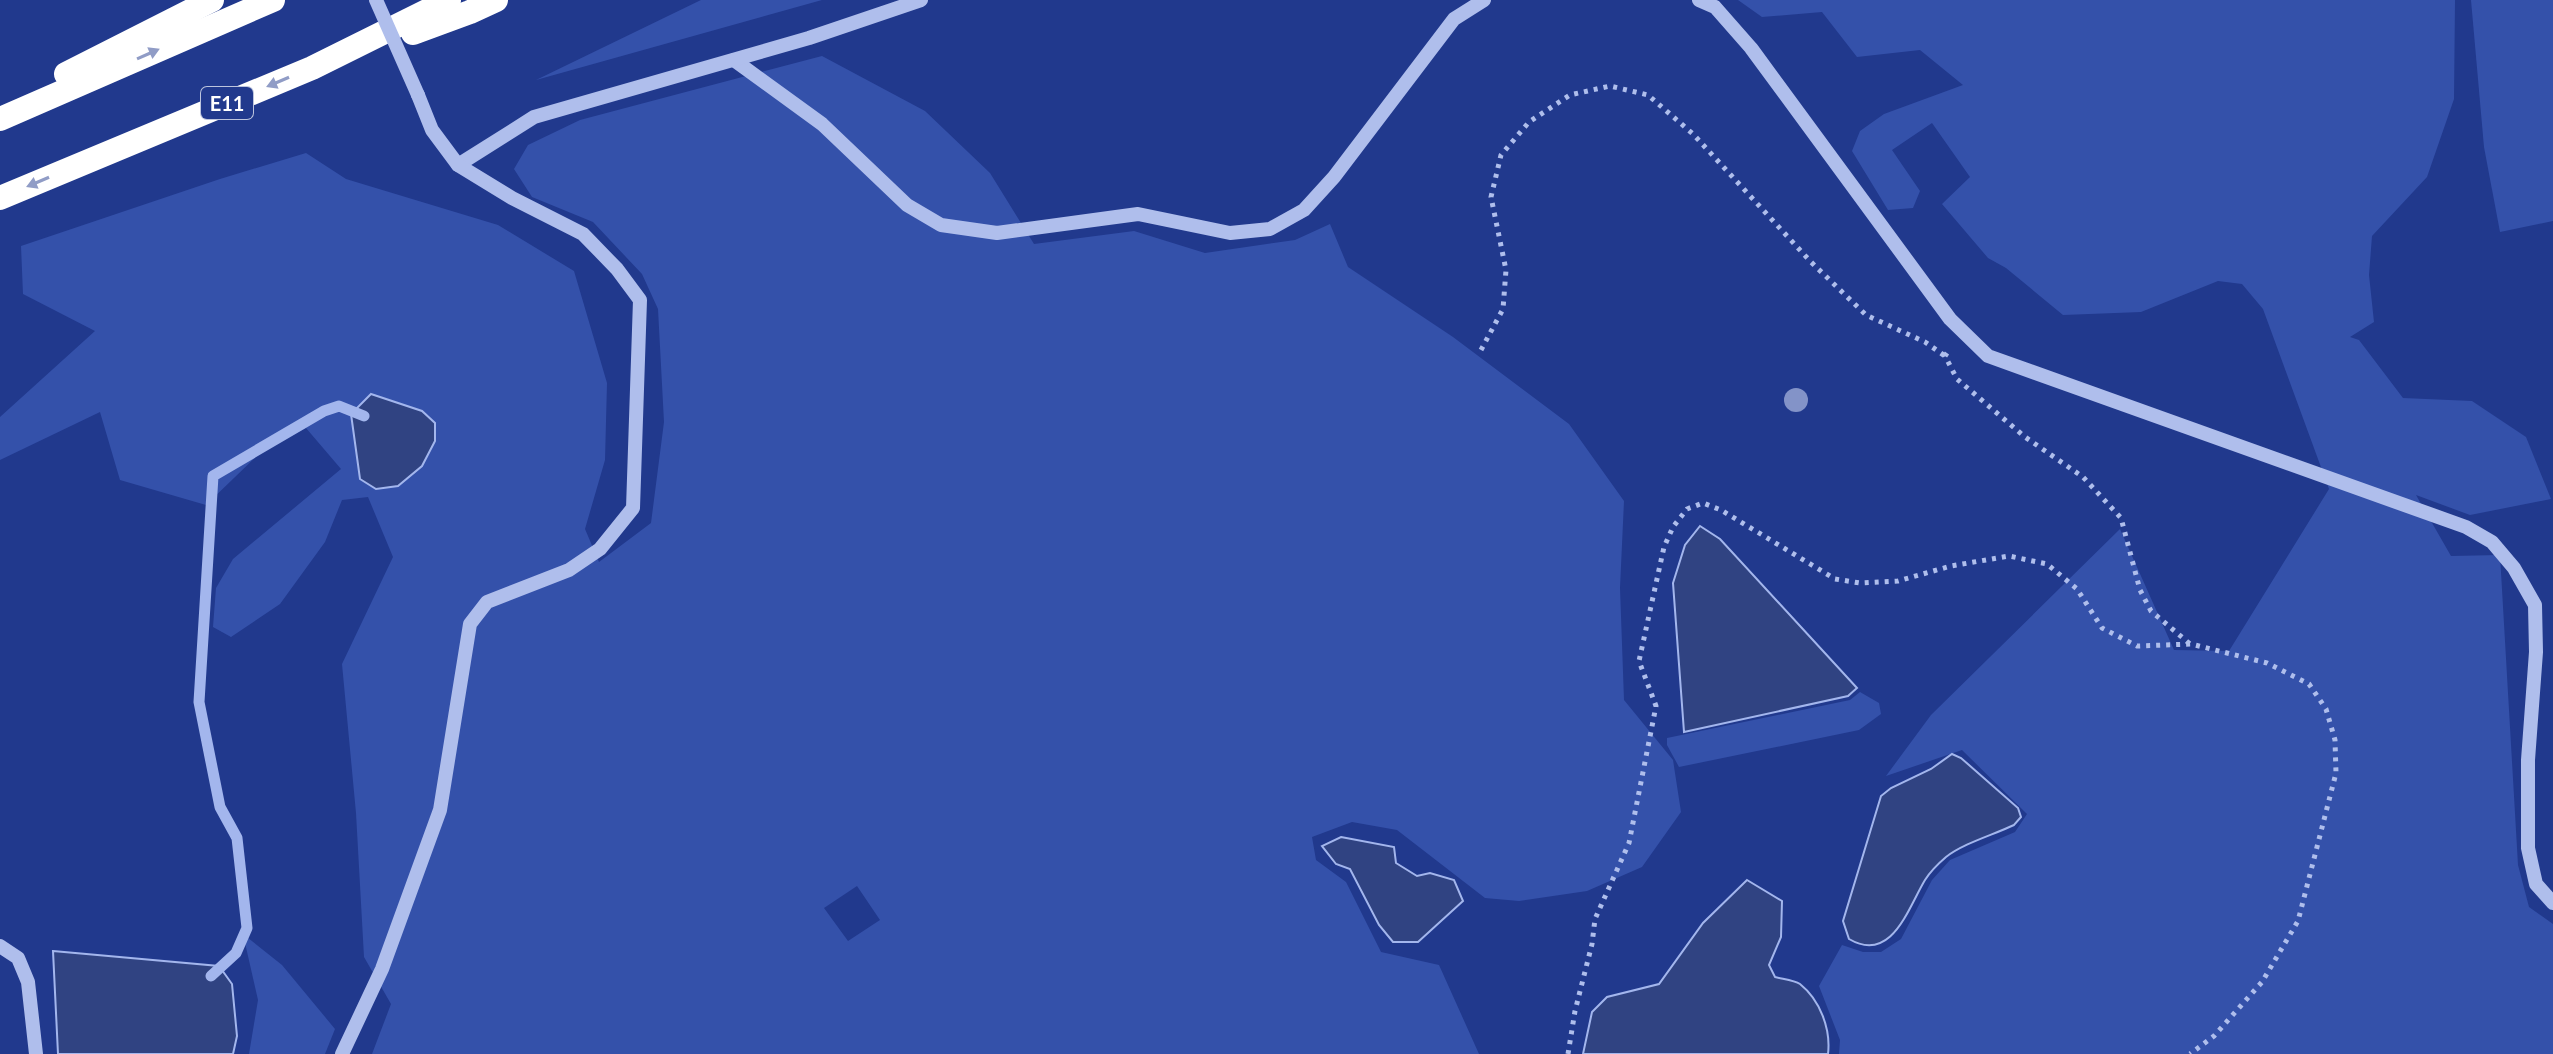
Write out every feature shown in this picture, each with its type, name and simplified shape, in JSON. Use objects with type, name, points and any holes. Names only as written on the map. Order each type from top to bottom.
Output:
[{"type":"highway","points":[[0,108],[212,0]]},
{"type":"highway","points":[[0,119],[273,0]]},
{"type":"highway","name":"E11","points":[[0,198],[312,68],[449,0]]},
{"type":"highway","points":[[312,68],[496,0]]},
{"type":"street","points":[[342,1054],[382,969],[440,810],[470,624],[487,602],[569,570],[600,549],[633,508],[640,300],[617,269],[583,234],[512,198],[458,165],[432,130],[376,0]]},
{"type":"street","points":[[458,165],[534,117],[809,38],[921,0]]},
{"type":"street","points":[[734,60],[822,124],[907,205],[941,225],[997,233],[1138,214],[1230,233],[1270,229],[1304,210],[1334,177],[1454,19],[1484,0]]},
{"type":"street","points":[[1699,0],[1715,7],[1751,48],[1950,319],[1988,356],[2466,527],[2492,542],[2514,568],[2535,605],[2536,652],[2528,760],[2528,848],[2536,884],[2553,903]]},
{"type":"street","points":[[0,946],[18,958],[28,982],[36,1054]]},
{"type":"path","points":[[1481,350],[1503,309],[1506,270],[1491,197],[1501,155],[1529,122],[1570,95],[1610,86],[1648,95],[1693,134],[1811,262],[1866,315],[1925,342],[1945,356],[1957,379],[2025,437],[2083,477],[2121,518],[2140,590],[2151,611],[2191,644]]},
{"type":"path","points":[[1945,356],[1963,331]]},
{"type":"path","points":[[1568,1054],[1595,919],[1629,843],[1656,706],[1639,661],[1664,547],[1673,527],[1687,509],[1703,503],[1721,510],[1835,579],[1860,583],[1898,581],[1951,566],[2009,556],[2047,564],[2077,589],[2102,628],[2137,646],[2191,644],[2267,663],[2309,684],[2326,709],[2335,740],[2336,773],[2298,921],[2262,982],[2214,1036],[2190,1054]]},
{"type":"shaded area","points":[[701,0],[822,0],[536,80]]},
{"type":"shaded area","points":[[1738,0],[2455,0],[2454,99],[2427,177],[2372,236],[2369,275],[2374,322],[2350,337],[2359,340],[2403,398],[2472,401],[2526,437],[2551,499],[2470,515],[2416,495],[2451,556],[2500,555],[2518,865],[2529,907],[2553,924],[2553,1054],[1839,1054],[1840,1040],[1819,986],[1842,945],[1863,952],[1881,952],[1901,939],[1932,880],[1950,860],[2015,832],[2027,814],[1962,750],[1886,776],[1931,715],[2120,529],[2174,650],[2229,651],[2329,489],[2263,309],[2242,284],[2218,281],[2141,312],[2063,315],[2006,268],[1988,258],[1942,204],[1970,177],[1932,123],[1892,150],[1920,191],[1913,208],[1888,210],[1852,151],[1860,131],[1884,114],[1963,85],[1920,50],[1857,57],[1822,12],[1762,17]]},
{"type":"shaded area","points":[[2471,0],[2553,0],[2553,221],[2500,232],[2484,147]]},
{"type":"shaded area","points":[[822,56],[925,111],[990,173],[1034,244],[1134,231],[1205,253],[1295,240],[1330,224],[1348,267],[1453,337],[1569,424],[1624,501],[1620,588],[1624,700],[1673,760],[1681,812],[1642,867],[1587,891],[1519,901],[1485,898],[1397,830],[1352,822],[1312,837],[1316,860],[1346,882],[1381,952],[1439,965],[1479,1054],[372,1054],[391,1004],[364,957],[356,813],[342,664],[393,557],[368,497],[342,500],[325,542],[280,604],[231,637],[213,627],[216,588],[233,559],[341,469],[306,428],[262,451],[206,505],[120,480],[100,412],[0,460],[0,417],[95,331],[23,294],[21,246],[306,153],[346,179],[498,225],[574,271],[607,383],[605,460],[585,529],[599,562],[651,523],[664,422],[658,309],[642,274],[593,222],[532,197],[514,169],[528,145],[580,120]],"holes":[[[857,886],[880,920],[848,941],[824,908]]]},
{"type":"shaded area","points":[[371,394],[422,411],[435,423],[435,441],[422,466],[398,486],[376,489],[360,479],[351,414]]},
{"type":"shaded area","points":[[1700,526],[1720,539],[1857,688],[1848,696],[1684,732],[1673,583],[1685,545]]},
{"type":"shaded area","points":[[1860,692],[1879,703],[1881,714],[1859,730],[1679,767],[1667,745],[1667,738],[1850,700]]},
{"type":"shaded area","points":[[1952,754],[1961,758],[2018,808],[2021,817],[2014,825],[1943,859],[1927,877],[1905,918],[1887,939],[1864,945],[1849,939],[1843,921],[1881,796]]},
{"type":"shaded area","points":[[1341,837],[1394,847],[1396,863],[1417,876],[1430,873],[1454,880],[1463,901],[1418,942],[1393,942],[1379,925],[1350,869],[1336,864],[1322,846]]},
{"type":"shaded area","points":[[1747,880],[1782,901],[1781,937],[1769,965],[1775,977],[1800,984],[1813,998],[1826,1025],[1828,1054],[1583,1054],[1592,1012],[1607,997],[1659,984],[1703,923]]},
{"type":"shaded area","points":[[243,934],[282,965],[335,1029],[325,1054],[249,1054],[258,1000]]},
{"type":"shaded area","points":[[53,951],[219,966],[232,984],[237,1036],[233,1054],[58,1054]]},
{"type":"waterway","points":[[211,976],[236,953],[247,928],[237,838],[220,807],[199,702],[213,476],[324,411],[339,406],[364,416]]}]
